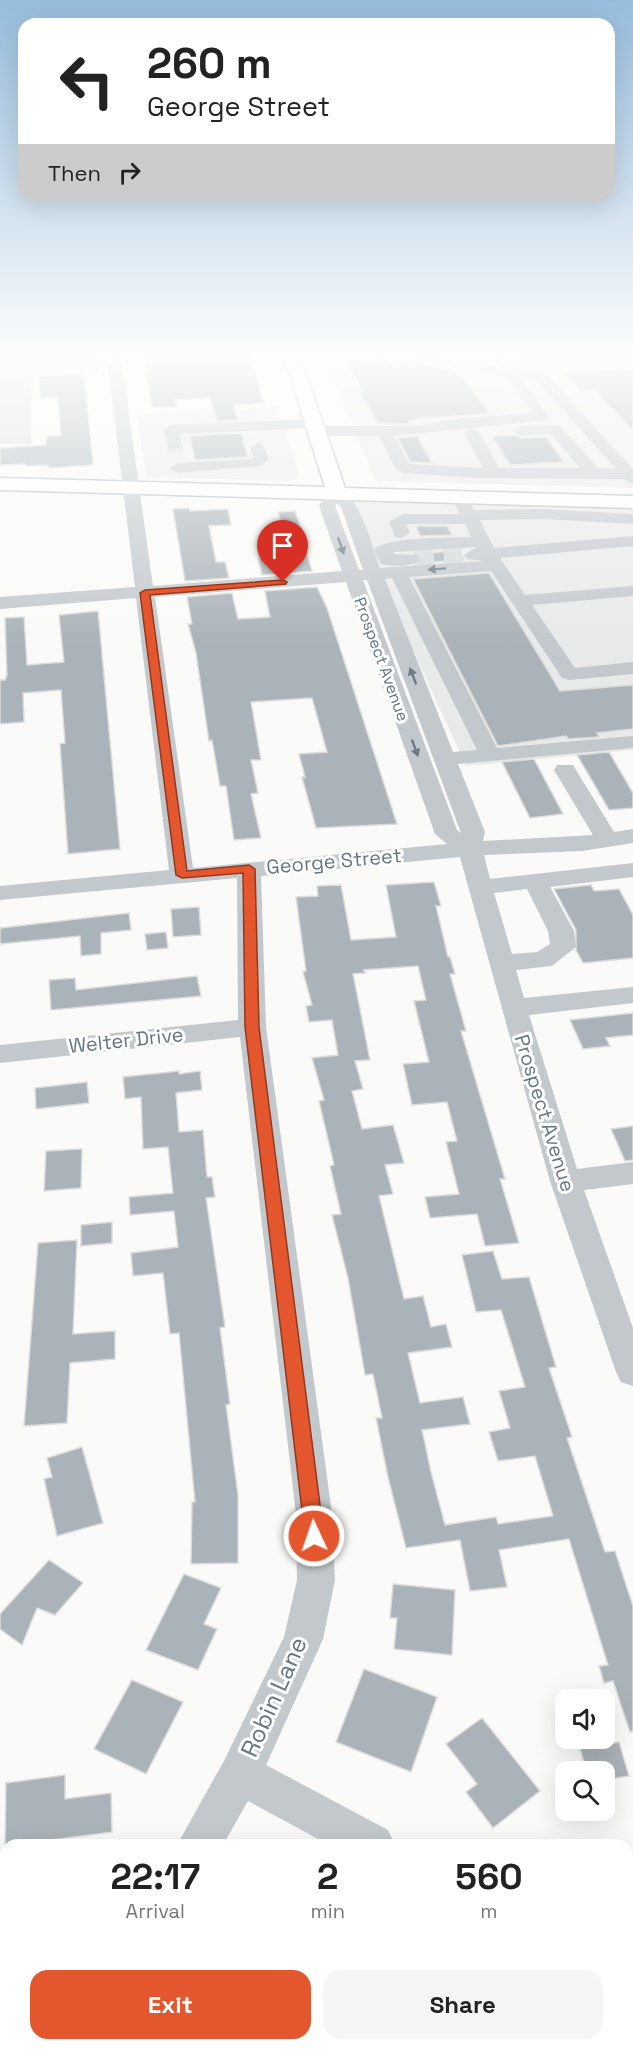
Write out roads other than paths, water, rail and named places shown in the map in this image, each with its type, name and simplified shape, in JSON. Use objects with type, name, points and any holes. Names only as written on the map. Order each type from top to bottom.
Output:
[{"type":"main road","name":"Prospect Avenue","points":[[323,453],[336,492]]},
{"type":"main road","points":[[0,484],[633,502]]},
{"type":"street","points":[[127,453],[182,875]]},
{"type":"street","points":[[175,488],[176,455],[254,463],[261,459],[259,453]]},
{"type":"street","points":[[395,453],[403,468],[476,473],[632,475]]},
{"type":"street","points":[[442,453],[450,470]]},
{"type":"street","points":[[483,453],[495,473]]},
{"type":"street","points":[[575,453],[593,473]]},
{"type":"street","points":[[611,453],[632,475]]},
{"type":"street","points":[[476,473],[453,496],[519,601],[569,674],[633,668]]},
{"type":"street","points":[[476,473],[511,498]]},
{"type":"street","name":"Prospect Avenue","points":[[470,849],[447,834],[351,577],[327,506],[336,492],[350,505],[373,574],[473,832],[470,849],[565,1181],[633,1372]]},
{"type":"street","points":[[0,603],[398,572],[542,514],[633,519]]},
{"type":"street","points":[[359,536],[401,533],[417,539],[480,538],[633,542]]},
{"type":"street","points":[[462,556],[480,538]]},
{"type":"street","points":[[414,559],[387,560],[383,550],[392,547],[480,538]]},
{"type":"street","points":[[398,572],[490,755]]},
{"type":"street","points":[[519,601],[633,591]]},
{"type":"street","points":[[445,759],[633,742]]},
{"type":"street","points":[[566,770],[607,840]]},
{"type":"street","name":"George Street","points":[[0,893],[470,849],[551,847],[633,836]]},
{"type":"street","name":"Robin Lane","points":[[202,1839],[240,1774],[303,1639],[316,1580],[314,1514],[252,1027],[249,869]]},
{"type":"street","points":[[482,887],[633,870]]},
{"type":"street","points":[[502,963],[543,960],[563,947],[561,932],[534,880]]},
{"type":"street","points":[[515,1008],[633,995]]},
{"type":"street","name":"Welter Drive","points":[[1,1061],[252,1027]]},
{"type":"street","points":[[565,1181],[633,1173]]},
{"type":"street","name":"Robin Lane","points":[[240,1774],[362,1839]]},
{"type":"tunnel","points":[[414,559],[462,556]]}]
